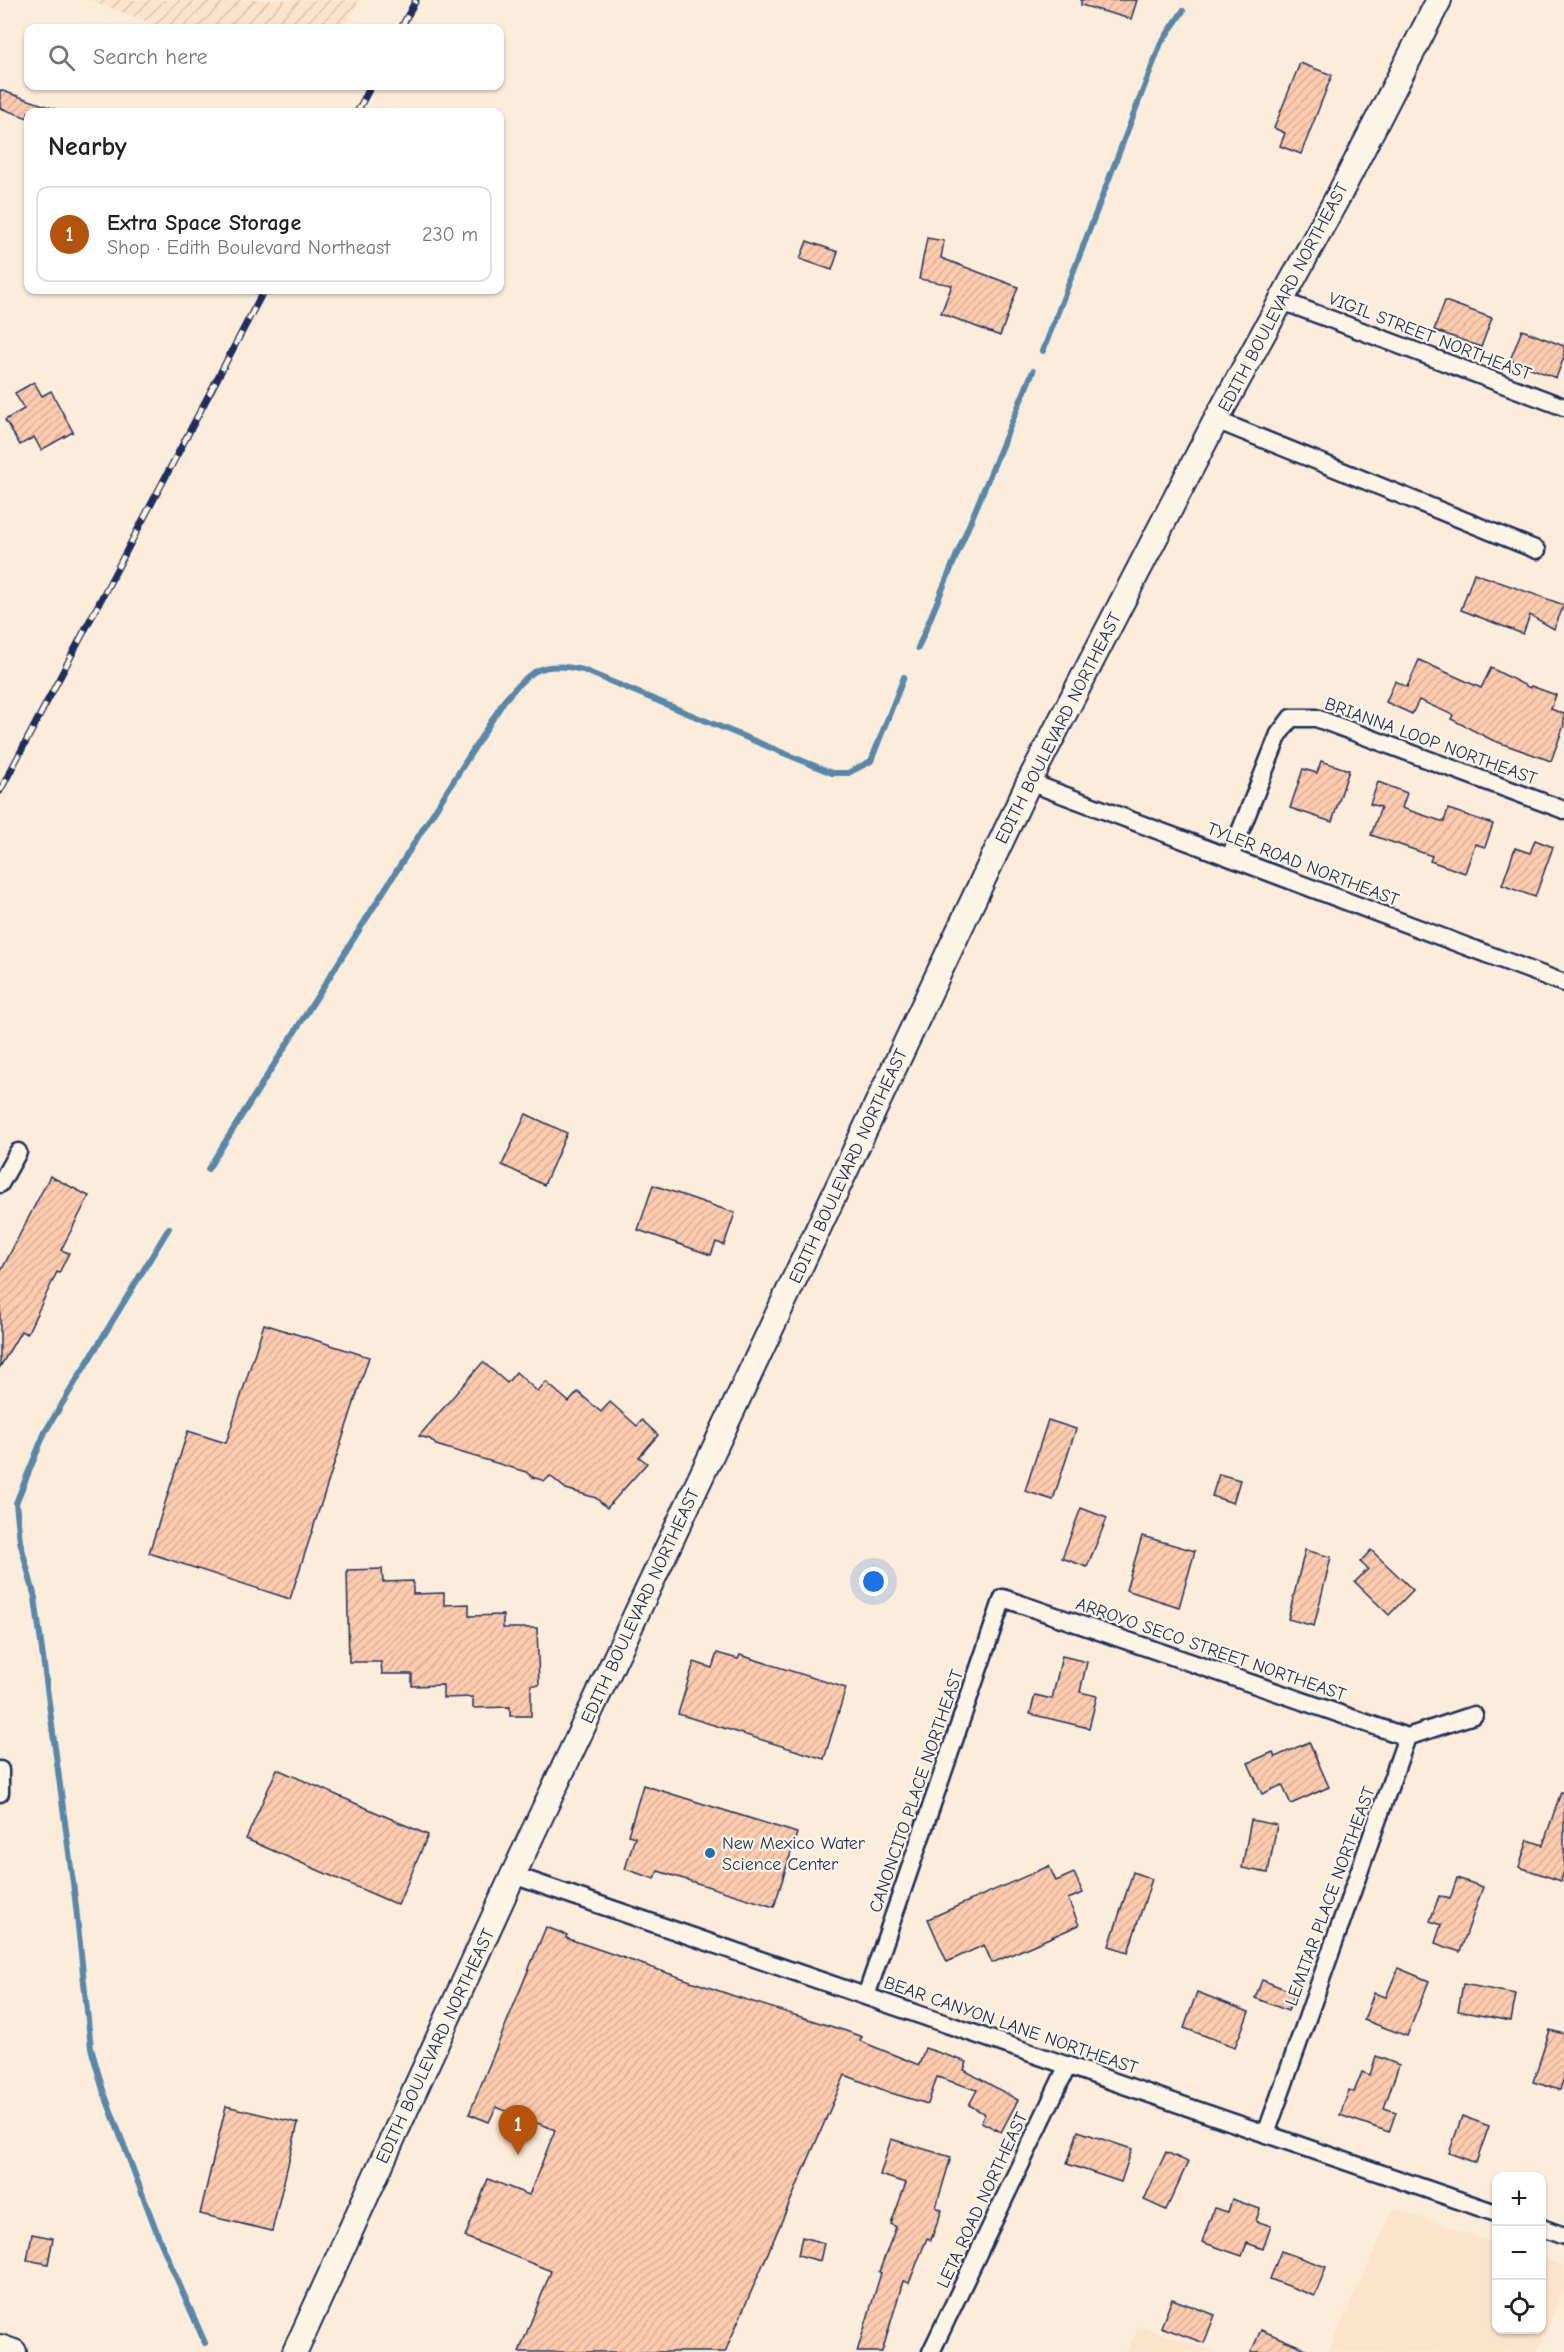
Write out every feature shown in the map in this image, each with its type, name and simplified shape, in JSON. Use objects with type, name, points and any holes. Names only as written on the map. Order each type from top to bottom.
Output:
[{"type":"street","name":"EDITH BOULEVARD NORTHEAST","points":[[295,2352],[513,1875],[1029,782],[1216,420],[1282,301],[1439,0]]},
{"type":"street","name":"VIGIL STREET NORTHEAST","points":[[1282,301],[1564,407]]},
{"type":"street","points":[[1216,420],[1537,550]]},
{"type":"street","name":"BRIANNA LOOP NORTHEAST","points":[[1230,857],[1279,734],[1291,718],[1316,718],[1564,810]]},
{"type":"street","name":"TYLER ROAD NORTHEAST","points":[[1029,782],[1564,983]]},
{"type":"street","points":[[0,1184],[18,1152]]},
{"type":"street","name":"ARROYO SECO STREET NORTHEAST","points":[[1003,1598],[1407,1737]]},
{"type":"street","name":"CANONCITO PLACE NORTHEAST","points":[[866,1996],[1003,1598]]},
{"type":"street","points":[[1407,1737],[1474,1715]]},
{"type":"street","name":"LEMITAR PLACE NORTHEAST","points":[[1266,2134],[1407,1737]]},
{"type":"street","points":[[0,1770],[0,1793]]},
{"type":"street","name":"BEAR CANYON LANE NORTHEAST","points":[[513,1875],[1492,2211]]},
{"type":"street","name":"LETA ROAD NORTHEAST","points":[[931,2352],[1068,2065]]},
{"type":"street","points":[[1546,2229],[1564,2236]]},
{"type":"street","points":[[0,2347],[14,2352]]},
{"type":"shaded area","points":[[88,0],[359,0],[346,24],[155,24]]},
{"type":"shaded area","points":[[1394,2208],[1492,2242],[1492,2334],[1545,2334],[1537,2352],[1328,2352]]},
{"type":"shaded area","points":[[1546,2259],[1564,2266],[1564,2288],[1546,2331]]},
{"type":"shaded area","points":[[1139,2326],[1218,2352],[1126,2352]]},
{"type":"building","points":[[1081,0],[1137,0],[1131,19],[1081,5]]},
{"type":"building","points":[[1300,63],[1332,75],[1301,154],[1280,146],[1285,133],[1274,128]]},
{"type":"building","points":[[0,90],[52,108],[24,108],[24,117],[0,108]]},
{"type":"building","points":[[927,238],[944,241],[941,258],[1018,287],[1000,336],[941,313],[952,285],[919,279]]},
{"type":"building","points":[[807,241],[838,252],[832,270],[800,259]]},
{"type":"building","points":[[1445,301],[1492,318],[1481,347],[1434,330]]},
{"type":"building","points":[[1522,330],[1564,346],[1564,357],[1556,378],[1510,360]]},
{"type":"building","points":[[34,382],[42,396],[51,391],[73,432],[41,450],[34,437],[20,445],[5,420],[24,409],[15,393]]},
{"type":"building","points":[[1474,573],[1564,605],[1554,629],[1530,615],[1523,634],[1461,610]]},
{"type":"building","points":[[1419,660],[1481,688],[1491,668],[1530,688],[1531,686],[1556,695],[1551,709],[1564,714],[1564,725],[1551,761],[1492,740],[1451,719],[1453,715],[1419,700],[1412,714],[1386,702],[1395,681],[1407,687]]},
{"type":"building","points":[[1321,761],[1349,770],[1332,822],[1290,808],[1303,769],[1317,773]]},
{"type":"building","points":[[1378,782],[1407,793],[1402,808],[1444,822],[1448,809],[1493,824],[1485,847],[1475,844],[1465,873],[1430,861],[1432,856],[1371,835],[1381,807],[1370,804]]},
{"type":"building","points":[[1535,840],[1553,847],[1535,897],[1502,885],[1515,848],[1530,853]]},
{"type":"building","points":[[526,1114],[567,1133],[544,1185],[502,1165]]},
{"type":"building","points":[[50,1176],[89,1196],[61,1250],[69,1253],[59,1273],[57,1272],[27,1334],[21,1331],[0,1367],[0,1273]]},
{"type":"building","points":[[653,1185],[735,1213],[724,1245],[716,1242],[711,1255],[638,1230]]},
{"type":"building","points":[[264,1324],[369,1357],[290,1599],[149,1553],[188,1431],[226,1443]]},
{"type":"building","points":[[483,1362],[507,1383],[516,1372],[538,1392],[546,1382],[569,1402],[578,1392],[601,1412],[610,1402],[637,1426],[642,1420],[658,1435],[639,1457],[647,1463],[607,1508],[596,1498],[566,1489],[550,1476],[545,1481],[532,1477],[526,1472],[436,1445],[430,1439],[419,1436]]},
{"type":"building","points":[[1048,1420],[1076,1429],[1053,1500],[1025,1491]]},
{"type":"building","points":[[1219,1474],[1240,1480],[1233,1503],[1212,1496]]},
{"type":"building","points":[[1081,1508],[1107,1518],[1087,1567],[1062,1558]]},
{"type":"building","points":[[1142,1536],[1195,1551],[1179,1607],[1126,1590]]},
{"type":"building","points":[[1305,1550],[1331,1557],[1314,1626],[1288,1619]]},
{"type":"building","points":[[1371,1550],[1413,1590],[1389,1615],[1355,1582],[1368,1569],[1360,1562]]},
{"type":"building","points":[[382,1569],[383,1582],[413,1581],[413,1594],[444,1593],[444,1605],[469,1604],[469,1616],[503,1615],[503,1628],[537,1628],[539,1685],[531,1685],[531,1716],[510,1716],[510,1707],[473,1708],[473,1697],[443,1698],[443,1685],[412,1686],[412,1674],[382,1674],[381,1662],[349,1662],[347,1570]]},
{"type":"building","points":[[717,1653],[738,1659],[740,1655],[846,1688],[824,1759],[678,1714],[694,1662],[712,1668]]},
{"type":"building","points":[[1062,1656],[1087,1662],[1080,1692],[1097,1696],[1089,1728],[1030,1714],[1035,1695],[1052,1699]]},
{"type":"building","points":[[1309,1742],[1329,1787],[1291,1804],[1282,1785],[1262,1794],[1248,1763],[1273,1752],[1275,1757]]},
{"type":"building","points":[[277,1769],[428,1835],[398,1905],[246,1839]]},
{"type":"building","name":"New Mexico Water Science Center","points":[[643,1785],[797,1833],[774,1907],[658,1871],[655,1879],[625,1869],[635,1837],[628,1835]]},
{"type":"building","points":[[1561,1792],[1564,1792],[1564,1870],[1561,1881],[1519,1867],[1528,1840],[1543,1845]]},
{"type":"building","points":[[1251,1820],[1277,1825],[1268,1873],[1242,1868]]},
{"type":"building","points":[[1049,1866],[1056,1881],[1074,1873],[1083,1893],[1068,1899],[1079,1925],[992,1963],[984,1945],[947,1962],[928,1919]]},
{"type":"building","points":[[1133,1872],[1152,1879],[1128,1952],[1109,1946]]},
{"type":"building","points":[[1457,1878],[1483,1887],[1460,1952],[1435,1943],[1441,1925],[1430,1921],[1439,1896],[1450,1899]]},
{"type":"building","points":[[546,1927],[567,1935],[566,1938],[734,1996],[846,2031],[862,2037],[860,2041],[919,2065],[925,2048],[967,2062],[964,2070],[1018,2100],[1001,2132],[981,2122],[985,2114],[969,2105],[977,2090],[937,2077],[928,2104],[891,2093],[845,2075],[725,2352],[519,2352],[551,2271],[465,2237],[488,2179],[529,2195],[555,2130],[496,2107],[489,2122],[469,2114]]},
{"type":"building","points":[[1398,1968],[1429,1981],[1407,2036],[1364,2020],[1374,1993],[1386,1997]]},
{"type":"building","points":[[1262,1980],[1295,1993],[1288,2011],[1255,1998]]},
{"type":"building","points":[[1463,1984],[1516,1994],[1511,2021],[1458,2011]]},
{"type":"building","points":[[1197,1992],[1249,2012],[1235,2047],[1184,2028]]},
{"type":"building","points":[[1550,2030],[1564,2034],[1564,2077],[1560,2090],[1533,2082]]},
{"type":"building","points":[[1376,2056],[1399,2065],[1384,2108],[1396,2112],[1389,2132],[1340,2115],[1349,2090],[1354,2092],[1362,2072],[1370,2075]]},
{"type":"building","points":[[226,2106],[298,2123],[272,2231],[200,2214]]},
{"type":"building","points":[[1462,2116],[1489,2126],[1476,2163],[1449,2153]]},
{"type":"building","points":[[1078,2131],[1132,2149],[1121,2182],[1067,2164]]},
{"type":"building","points":[[891,2139],[951,2157],[936,2207],[942,2210],[931,2240],[927,2238],[909,2283],[903,2281],[882,2352],[857,2352],[881,2273],[879,2272],[896,2227],[891,2224],[906,2183],[880,2175]]},
{"type":"building","points":[[1166,2152],[1188,2162],[1166,2210],[1144,2200]]},
{"type":"building","points":[[1232,2199],[1260,2209],[1256,2221],[1271,2226],[1263,2249],[1247,2243],[1242,2256],[1202,2242],[1214,2208],[1228,2212]]},
{"type":"building","points":[[32,2234],[53,2238],[48,2264],[27,2260]]},
{"type":"building","points":[[802,2237],[824,2243],[820,2261],[798,2255]]},
{"type":"building","points":[[1281,2251],[1326,2267],[1315,2296],[1270,2279]]},
{"type":"building","points":[[1172,2299],[1215,2315],[1204,2343],[1161,2327]]},
{"type":"building","points":[[1261,2330],[1313,2352],[1251,2352]]},
{"type":"waterway","points":[[1043,351],[1161,43],[1183,11]]},
{"type":"waterway","points":[[918,648],[1033,371]]},
{"type":"waterway","points":[[208,1169],[504,701],[530,675],[538,670],[557,666],[583,670],[832,773],[848,773],[871,761],[904,677]]},
{"type":"waterway","points":[[169,1228],[45,1432],[16,1503],[20,1541],[35,1598],[75,1898],[91,2048],[103,2090],[159,2238],[205,2343]]},
{"type":"railway","points":[[403,24],[416,0]]},
{"type":"railway","points":[[359,108],[369,90]]},
{"type":"railway","points":[[0,791],[262,294]]},
{"type":"place","name":"New Mexico Water Science Center","points":[[710,1853]]},
{"type":"place","name":"Extra Space Storage","points":[[518,2155]]}]
